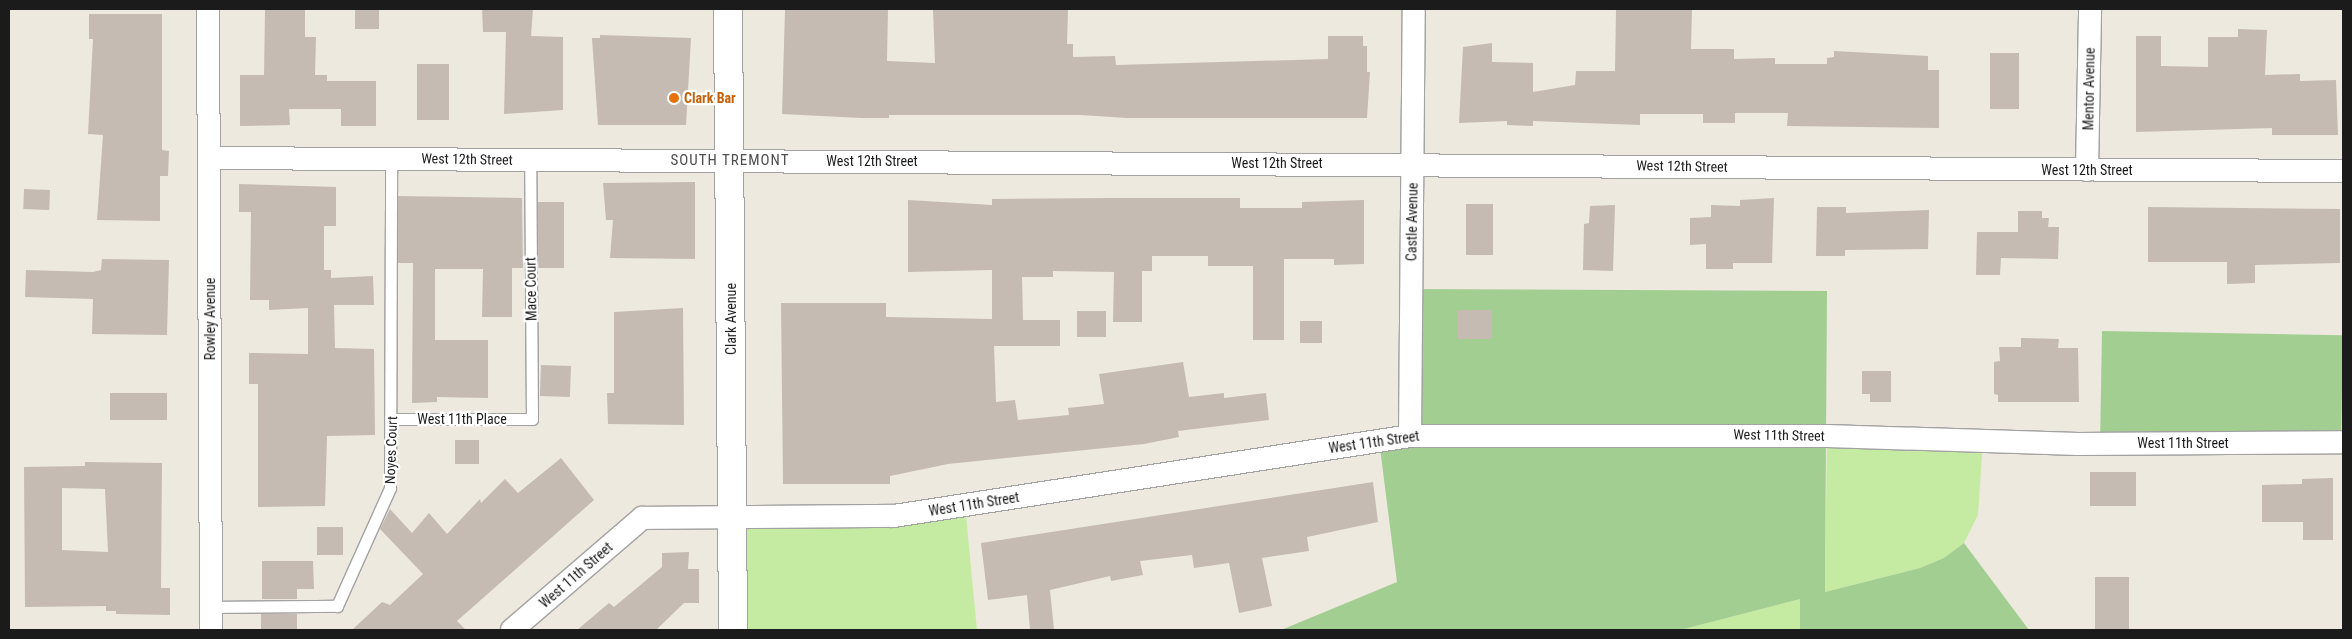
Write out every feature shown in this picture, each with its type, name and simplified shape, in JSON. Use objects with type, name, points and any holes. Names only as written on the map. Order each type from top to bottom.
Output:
[{"type":"street","name":"Rowley Avenue","points":[[208,9],[211,630]]},
{"type":"street","name":"Clark Avenue","points":[[728,9],[733,630]]},
{"type":"street","name":"Castle Avenue","points":[[1410,436],[1414,9]]},
{"type":"street","name":"Mentor Avenue","points":[[2087,170],[2090,9]]},
{"type":"street","name":"West 12th Street","points":[[210,158],[2343,171]]},
{"type":"street","name":"West 11th Street","points":[[512,630],[642,518],[894,516],[1410,436],[1729,434],[2078,444],[2343,442]]},
{"type":"lane","name":"Noyes Court","points":[[211,607],[336,606],[390,488],[392,419],[391,158]]},
{"type":"lane","name":"Mace Court","points":[[530,160],[532,419]]},
{"type":"lane","name":"West 11th Place","points":[[392,419],[532,419]]},
{"type":"green space","points":[[1411,289],[1827,291],[1825,592],[1920,568],[1944,558],[1964,543],[2029,630],[1800,630],[1800,599],[1680,630],[1281,630],[1397,582],[1379,440],[1410,435]]},
{"type":"green space","points":[[2102,331],[2343,335],[2341,447],[2100,443]]},
{"type":"green space","points":[[1827,436],[1983,440],[1978,515],[1964,543],[1945,558],[1920,568],[1825,592]]},
{"type":"green space","points":[[965,505],[977,630],[733,630],[733,518]]},
{"type":"green space","points":[[1800,599],[1800,630],[1680,630],[1683,629]]},
{"type":"building","points":[[265,9],[305,9],[305,37],[316,37],[315,75],[327,75],[327,81],[376,81],[376,126],[341,126],[341,109],[289,109],[290,125],[240,126],[240,75],[264,75]]},
{"type":"building","points":[[355,9],[379,9],[379,29],[355,29]]},
{"type":"building","points":[[482,9],[533,9],[531,36],[563,37],[563,110],[504,114],[506,32],[483,32]]},
{"type":"building","points":[[785,9],[888,9],[887,61],[935,63],[933,9],[1068,9],[1067,44],[1073,44],[1073,57],[1115,56],[1116,65],[1328,59],[1328,36],[1363,36],[1363,46],[1367,46],[1367,72],[1370,72],[1367,118],[1127,118],[1081,115],[889,115],[889,118],[861,118],[782,114]]},
{"type":"building","points":[[1692,9],[1691,49],[1734,49],[1734,59],[1775,58],[1775,64],[1827,64],[1827,58],[1834,57],[1834,51],[1928,56],[1928,70],[1939,70],[1939,128],[1787,126],[1788,113],[1735,113],[1735,123],[1703,123],[1703,114],[1640,114],[1640,125],[1533,121],[1533,126],[1507,125],[1507,121],[1459,123],[1463,47],[1492,43],[1492,62],[1533,63],[1533,92],[1575,85],[1576,71],[1615,71],[1616,10]]},
{"type":"building","points":[[89,14],[162,14],[162,150],[169,151],[168,176],[160,176],[160,221],[97,220],[103,135],[88,134],[93,39],[89,39]]},
{"type":"building","points":[[2238,29],[2267,30],[2265,75],[2300,74],[2300,81],[2336,80],[2338,135],[2272,135],[2272,128],[2136,132],[2136,36],[2161,36],[2161,66],[2208,67],[2208,37],[2238,37]]},
{"type":"building","points":[[600,35],[691,38],[686,125],[598,125],[592,38],[600,38]]},
{"type":"building","points":[[1990,53],[2019,53],[2019,109],[1990,109]]},
{"type":"building","points":[[417,64],[449,64],[449,120],[417,120]]},
{"type":"building","points":[[695,182],[695,259],[610,258],[613,220],[606,220],[603,183]]},
{"type":"building","points":[[239,184],[336,187],[336,226],[324,226],[324,270],[331,270],[331,278],[373,276],[374,305],[334,305],[335,348],[374,349],[375,435],[327,436],[325,506],[258,507],[258,384],[249,384],[249,353],[308,354],[308,308],[269,310],[269,300],[250,300],[251,212],[239,212]]},
{"type":"building","points":[[24,189],[50,190],[49,210],[23,209]]},
{"type":"building","points":[[398,196],[522,198],[523,268],[512,268],[512,317],[482,317],[483,269],[435,269],[435,340],[488,340],[488,398],[437,397],[437,402],[412,403],[413,263],[398,263]]},
{"type":"building","points":[[1240,198],[1240,208],[1302,208],[1302,202],[1364,200],[1364,264],[1334,265],[1334,259],[1284,259],[1284,340],[1253,340],[1253,266],[1208,266],[1208,256],[1152,256],[1152,271],[1142,271],[1142,322],[1113,322],[1114,272],[1053,271],[1053,277],[1022,277],[1023,320],[1060,320],[1060,346],[994,346],[996,402],[1015,400],[1018,420],[1069,415],[1068,408],[1104,404],[1099,374],[1183,362],[1189,397],[1224,393],[1224,398],[1266,393],[1269,420],[1178,431],[1179,437],[1144,444],[948,464],[890,476],[890,484],[783,484],[781,303],[886,303],[886,317],[992,319],[992,270],[908,272],[908,200],[992,205],[992,199]]},
{"type":"building","points":[[1774,198],[1772,263],[1733,263],[1733,269],[1706,269],[1706,244],[1690,245],[1690,218],[1711,217],[1711,205],[1740,206],[1740,200]]},
{"type":"building","points":[[538,202],[564,202],[564,268],[538,268]]},
{"type":"building","points":[[1466,204],[1493,204],[1493,255],[1466,255]]},
{"type":"building","points":[[1615,205],[1613,271],[1583,270],[1584,224],[1589,223],[1590,206]]},
{"type":"building","points":[[1817,207],[1846,207],[1846,213],[1929,210],[1928,249],[1845,250],[1845,256],[1816,256]]},
{"type":"building","points":[[2148,207],[2340,209],[2340,263],[2255,265],[2255,283],[2227,284],[2227,262],[2148,262]]},
{"type":"building","points":[[2018,211],[2042,211],[2042,218],[2049,218],[2048,227],[2059,227],[2058,259],[2001,258],[2000,275],[1976,275],[1977,232],[2018,232]]},
{"type":"building","points":[[102,259],[169,260],[167,335],[92,334],[93,299],[25,297],[26,270],[93,272],[101,270]]},
{"type":"building","points":[[683,308],[684,425],[608,424],[607,393],[614,393],[614,312]]},
{"type":"building","points":[[1458,310],[1492,310],[1492,339],[1458,339]]},
{"type":"building","points":[[1077,311],[1106,311],[1106,337],[1077,337]]},
{"type":"building","points":[[1300,321],[1322,321],[1322,343],[1300,343]]},
{"type":"building","points":[[2021,338],[2059,339],[2058,348],[2078,348],[2079,402],[1998,402],[1998,395],[1994,394],[1994,362],[2000,361],[1999,347],[2021,347]]},
{"type":"building","points":[[541,365],[571,366],[570,397],[540,396]]},
{"type":"building","points":[[1862,371],[1891,371],[1891,402],[1870,402],[1870,394],[1862,394]]},
{"type":"building","points":[[110,393],[167,393],[167,420],[110,420]]},
{"type":"building","points":[[455,440],[479,440],[479,464],[455,464]]},
{"type":"building","points":[[561,458],[594,500],[457,621],[466,630],[352,630],[382,602],[390,605],[423,574],[380,529],[390,509],[412,533],[429,513],[447,534],[480,499],[481,503],[505,479],[518,493]]},
{"type":"building","points":[[85,462],[162,463],[161,588],[170,588],[170,615],[116,614],[116,611],[106,611],[106,606],[25,607],[24,467],[85,466]],"holes":[[[62,488],[105,489],[108,552],[62,550]]]},
{"type":"building","points":[[2090,472],[2136,472],[2136,506],[2090,506]]},
{"type":"building","points":[[2333,478],[2333,540],[2303,540],[2303,522],[2262,522],[2262,485],[2302,484],[2302,479]]},
{"type":"building","points":[[1373,482],[1378,522],[1307,537],[1309,551],[1262,558],[1272,606],[1239,613],[1229,563],[1194,568],[1192,555],[1140,561],[1143,575],[1111,581],[1110,576],[1050,590],[1054,630],[1030,630],[1027,595],[988,600],[981,543]]},
{"type":"building","points":[[317,527],[343,527],[343,555],[317,555]]},
{"type":"building","points":[[689,552],[688,569],[699,569],[699,603],[684,603],[656,630],[577,630],[609,603],[614,607],[662,567],[662,553]]},
{"type":"building","points":[[262,561],[313,561],[314,589],[297,589],[297,599],[262,599]]},
{"type":"building","points":[[2095,577],[2129,577],[2129,630],[2095,630]]},
{"type":"building","points":[[261,614],[297,614],[297,630],[261,630]]},
{"type":"place","name":"Clark Bar","points":[[674,98]]},
{"type":"district","name":"SOUTH TREMONT","points":[[730,161]]}]
